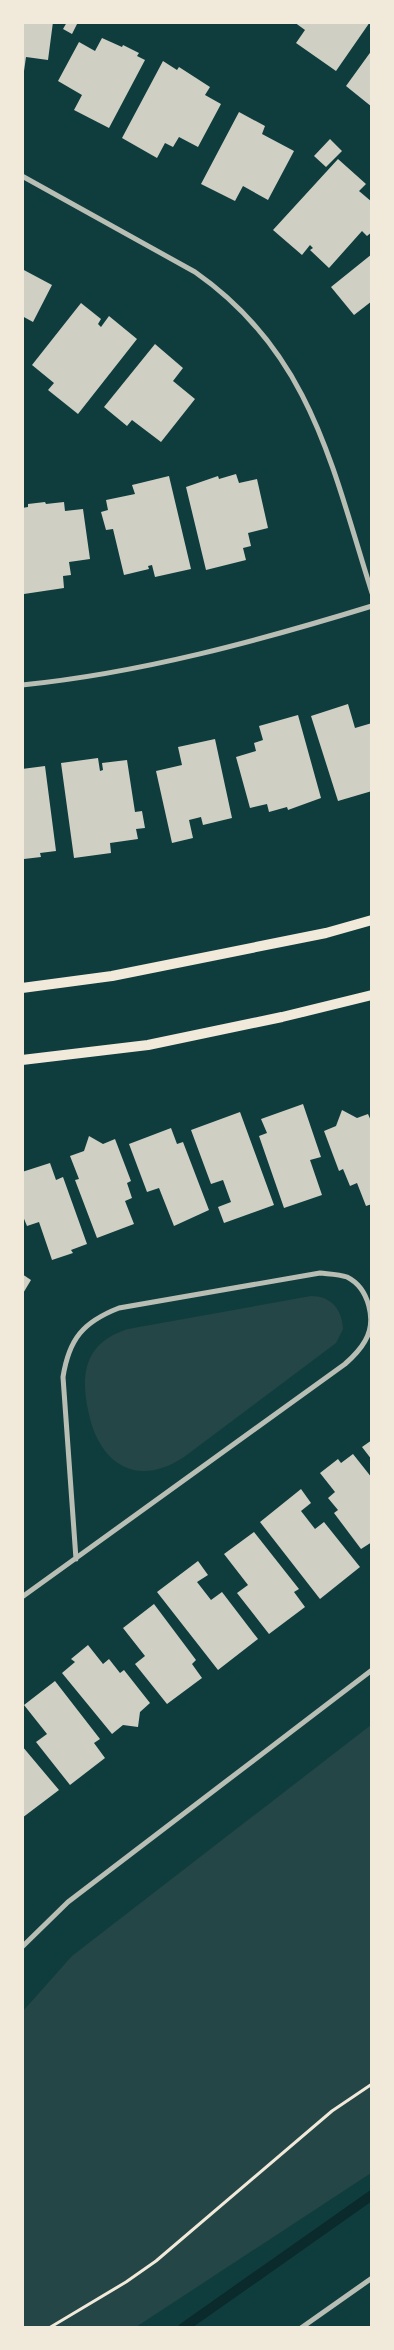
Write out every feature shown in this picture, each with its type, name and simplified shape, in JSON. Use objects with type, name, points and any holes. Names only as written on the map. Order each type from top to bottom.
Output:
[{"type":"main road","points":[[22,988],[112,976],[326,933],[372,920]]},
{"type":"main road","points":[[22,1060],[148,1045],[282,1018],[372,995]]},
{"type":"street","points":[[22,176],[196,272],[219,288],[255,323],[299,386],[316,421],[372,593]]},
{"type":"street","points":[[22,685],[148,664],[269,638],[372,606]]},
{"type":"street","points":[[22,1597],[76,1559],[345,1364],[358,1352],[366,1340],[370,1324],[370,1309],[366,1296],[358,1285],[347,1278],[320,1274],[119,1308],[88,1323],[77,1336],[69,1350],[63,1377],[76,1559]]},
{"type":"street","points":[[22,1947],[68,1902],[372,1670]]},
{"type":"street","points":[[301,2328],[372,2278]]},
{"type":"path","points":[[49,2328],[126,2282],[156,2261],[332,2111],[372,2084]]},
{"type":"shaded area","points":[[311,1296],[330,1301],[338,1310],[343,1329],[336,1343],[184,1457],[167,1466],[150,1471],[135,1470],[122,1465],[110,1457],[100,1444],[93,1429],[88,1410],[85,1383],[89,1360],[103,1342],[128,1329]]},
{"type":"shaded area","points":[[371,1725],[371,2173],[136,2327],[23,2328],[23,2011],[72,1956]]},
{"type":"building","points":[[22,22],[53,22],[48,60],[26,57],[24,71]]},
{"type":"building","points":[[67,22],[78,22],[72,34],[63,29]]},
{"type":"building","points":[[294,22],[370,22],[336,71],[296,43],[305,30]]},
{"type":"building","points":[[102,38],[139,53],[137,56],[145,60],[109,128],[74,110],[82,95],[58,81],[79,42],[95,51]]},
{"type":"building","points":[[372,50],[372,107],[346,86]]},
{"type":"building","points":[[163,61],[177,70],[179,67],[210,87],[205,95],[221,104],[198,147],[179,137],[173,147],[165,143],[157,158],[122,138]]},
{"type":"building","points":[[239,112],[265,126],[262,134],[294,151],[268,200],[243,186],[235,201],[201,184]]},
{"type":"building","points":[[330,139],[342,151],[326,167],[314,156]]},
{"type":"building","points":[[338,159],[366,184],[359,191],[372,202],[372,232],[367,236],[362,231],[329,268],[310,250],[313,248],[310,245],[302,255],[273,230]]},
{"type":"building","points":[[372,254],[372,301],[354,315],[331,287]]},
{"type":"building","points":[[22,269],[52,285],[33,322],[22,316]]},
{"type":"building","points":[[81,303],[101,319],[98,324],[101,327],[109,316],[137,339],[78,414],[48,390],[54,383],[32,365]]},
{"type":"building","points":[[155,344],[183,368],[173,381],[195,399],[161,442],[132,420],[127,426],[104,407]]},
{"type":"building","points":[[236,474],[239,483],[257,479],[268,528],[248,533],[251,546],[243,548],[246,560],[206,570],[186,487],[218,476],[219,479]]},
{"type":"building","points":[[169,476],[191,569],[155,577],[152,565],[148,566],[149,569],[124,575],[113,529],[106,530],[101,512],[108,510],[106,500],[135,494],[132,485]]},
{"type":"building","points":[[45,502],[46,504],[64,502],[65,511],[83,509],[90,559],[69,562],[71,575],[63,576],[64,588],[24,594],[22,508],[28,507],[28,504]]},
{"type":"building","points":[[348,704],[355,728],[372,723],[372,791],[338,801],[311,716]]},
{"type":"building","points":[[298,715],[321,798],[288,810],[287,807],[269,812],[267,804],[250,808],[236,757],[256,751],[254,743],[263,740],[259,726]]},
{"type":"building","points":[[215,739],[232,818],[203,825],[201,817],[189,820],[193,838],[172,843],[156,771],[182,765],[178,747]]},
{"type":"building","points":[[98,758],[100,771],[103,770],[102,763],[127,760],[135,812],[142,811],[145,828],[136,829],[138,839],[110,843],[111,853],[74,858],[61,763]]},
{"type":"building","points":[[45,766],[56,851],[40,853],[41,857],[24,859],[22,769]]},
{"type":"building","points":[[303,1104],[321,1157],[310,1160],[322,1195],[284,1208],[259,1136],[267,1133],[261,1119]]},
{"type":"building","points":[[342,1110],[357,1118],[368,1114],[372,1123],[372,1204],[366,1206],[357,1183],[350,1186],[343,1169],[339,1171],[324,1131],[336,1126]]},
{"type":"building","points":[[240,1112],[274,1205],[224,1223],[218,1207],[231,1202],[223,1180],[211,1184],[191,1130]]},
{"type":"building","points":[[171,1128],[177,1144],[183,1142],[209,1210],[174,1226],[159,1188],[147,1192],[129,1144]]},
{"type":"building","points":[[89,1136],[103,1144],[115,1139],[131,1181],[127,1183],[132,1198],[125,1201],[134,1224],[97,1238],[75,1180],[79,1179],[70,1156],[84,1151]]},
{"type":"building","points":[[50,1163],[56,1180],[63,1177],[87,1244],[71,1250],[73,1253],[52,1260],[39,1222],[27,1226],[22,1214],[22,1172]]},
{"type":"building","points":[[22,1274],[31,1280],[22,1295]]},
{"type":"building","points":[[372,1440],[372,1460],[362,1447]]},
{"type":"building","points":[[353,1454],[372,1478],[372,1542],[361,1549],[334,1513],[338,1510],[328,1498],[335,1492],[320,1473],[338,1459],[341,1463]]},
{"type":"building","points":[[301,1489],[311,1503],[301,1511],[315,1529],[324,1522],[360,1567],[320,1599],[260,1522]]},
{"type":"building","points":[[254,1532],[299,1589],[294,1592],[305,1607],[269,1634],[237,1593],[248,1585],[224,1554]]},
{"type":"building","points":[[198,1561],[208,1575],[197,1582],[211,1600],[222,1592],[258,1639],[218,1670],[157,1592]]},
{"type":"building","points":[[154,1604],[196,1660],[192,1664],[202,1678],[167,1704],[135,1664],[145,1656],[123,1628]]},
{"type":"building","points":[[88,1645],[103,1664],[109,1659],[120,1673],[124,1670],[150,1703],[140,1712],[138,1727],[123,1725],[112,1734],[62,1673],[75,1662],[71,1659]]},
{"type":"building","points":[[55,1681],[100,1739],[94,1743],[105,1758],[70,1785],[36,1742],[47,1734],[24,1705]]},
{"type":"building","points":[[22,1746],[59,1790],[22,1818]]},
{"type":"waterway","points":[[183,2328],[372,2195]]}]
